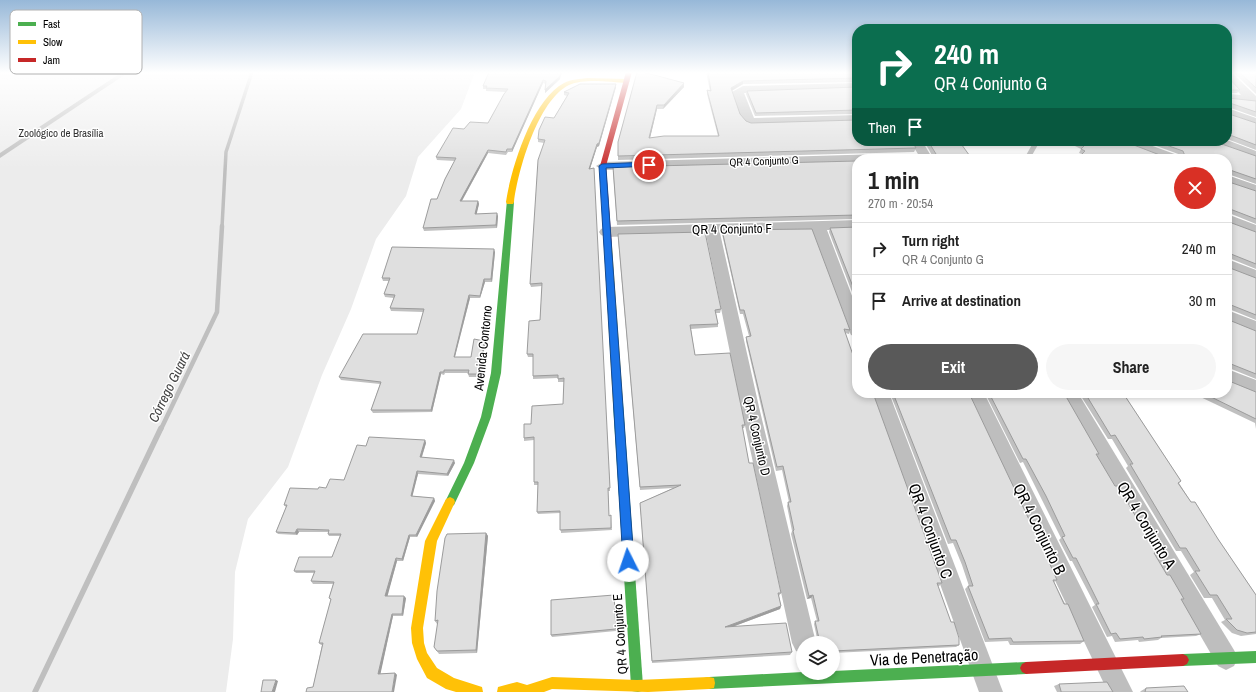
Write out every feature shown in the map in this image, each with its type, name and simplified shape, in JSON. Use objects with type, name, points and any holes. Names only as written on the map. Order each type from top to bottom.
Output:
[{"type":"street","name":"Avenida Contorno","points":[[477,692],[440,679],[428,669],[420,658],[417,643],[417,628],[431,541],[470,463],[486,417],[493,388],[513,177],[532,129],[547,104]]},
{"type":"street","name":"QR 4 Conjunto E","points":[[619,104],[602,166],[637,689]]},
{"type":"street","points":[[743,104],[748,119],[751,122],[852,119]]},
{"type":"street","points":[[1232,114],[1256,122]]},
{"type":"street","points":[[1141,146],[1162,154]]},
{"type":"street","points":[[1232,146],[1256,155]]},
{"type":"street","name":"QR 4 Conjunto G","points":[[602,166],[852,159]]},
{"type":"street","points":[[1232,181],[1256,190]]},
{"type":"street","points":[[1232,221],[1256,230]]},
{"type":"street","name":"QR 4 Conjunto F","points":[[606,232],[852,226]]},
{"type":"street","points":[[818,227],[852,318]]},
{"type":"street","name":"QR 4 Conjunto D","points":[[712,229],[750,406],[802,636]]},
{"type":"street","points":[[1232,266],[1256,276]]},
{"type":"street","points":[[1232,318],[1256,328]]},
{"type":"street","points":[[1232,378],[1256,388]]},
{"type":"street","name":"QR 4 Conjunto C","points":[[882,398],[991,692]]},
{"type":"street","name":"QR 4 Conjunto B","points":[[977,398],[1106,665],[1121,692]]},
{"type":"street","name":"QR 4 Conjunto A","points":[[1072,398],[1226,658]]},
{"type":"street","name":"Via de Penetração","points":[[528,692],[552,683],[637,689],[812,681],[982,669],[1106,665],[1256,657]]},
{"type":"street","name":"Via de Penetração","points":[[579,692],[594,685]]},
{"type":"street","points":[[502,692],[517,688],[528,692]]},
{"type":"lane","points":[[0,156],[78,104]]},
{"type":"green space","name":"Zoológico de Brasília","points":[[0,104],[463,104],[461,109],[418,157],[406,196],[376,239],[351,309],[322,375],[288,467],[248,519],[235,572],[233,639],[226,692],[0,692]]},
{"type":"building","points":[[498,104],[532,104],[512,149],[507,149],[506,152],[488,150],[460,201],[478,201],[475,214],[497,213],[496,225],[423,228],[431,199],[437,199],[456,158],[436,157],[453,128],[464,129],[470,122],[488,123]]},
{"type":"building","points":[[562,104],[610,104],[599,143],[597,144],[589,169],[594,168],[610,488],[608,488],[609,516],[611,515],[611,528],[560,530],[560,511],[537,512],[538,482],[534,482],[534,437],[524,438],[524,424],[531,424],[532,406],[563,404],[564,378],[558,379],[558,375],[533,376],[533,354],[527,354],[529,321],[540,320],[542,283],[530,284],[538,160],[545,140],[538,139],[539,130],[545,117],[554,118]]},
{"type":"building","points":[[628,104],[665,104],[657,105],[649,138],[664,136],[719,136],[711,104],[737,104],[740,114],[746,121],[751,123],[852,120],[852,146],[915,146],[916,148],[618,156],[618,142]]},
{"type":"building","points":[[752,104],[852,104],[852,110],[756,113]]},
{"type":"building","points":[[1234,104],[1256,104],[1256,112]]},
{"type":"building","points":[[1232,115],[1256,123],[1256,145],[1232,136]]},
{"type":"building","points":[[931,146],[963,146],[968,154],[936,154]]},
{"type":"building","points":[[1084,146],[1136,146],[1157,154],[1082,154],[1085,151],[1081,149]]},
{"type":"building","points":[[1169,146],[1227,146],[1256,156],[1256,179],[1232,171],[1232,154],[1184,154],[1183,151]]},
{"type":"building","points":[[852,161],[852,215],[617,221],[613,167]]},
{"type":"building","points":[[1232,183],[1256,191],[1256,219],[1232,210]]},
{"type":"building","points":[[1232,223],[1256,232],[1256,264],[1232,254]]},
{"type":"building","points":[[852,227],[852,284],[830,228]]},
{"type":"building","points":[[812,229],[850,330],[844,329],[852,352],[852,398],[875,398],[942,583],[937,583],[951,622],[954,622],[959,638],[959,645],[840,651],[840,636],[818,636],[815,621],[819,621],[813,595],[809,596],[793,531],[788,502],[791,502],[783,466],[777,467],[746,337],[751,336],[744,310],[740,310],[722,230]]},
{"type":"building","points":[[705,232],[721,309],[715,310],[718,324],[690,325],[695,355],[730,353],[745,425],[742,425],[749,463],[753,463],[781,593],[778,593],[781,606],[725,627],[786,623],[792,652],[652,661],[640,503],[681,485],[640,487],[618,234]]},
{"type":"building","points":[[392,247],[494,249],[491,279],[484,279],[480,296],[469,295],[454,357],[471,357],[474,339],[484,341],[480,374],[468,374],[469,370],[444,370],[444,372],[440,372],[431,410],[371,410],[381,382],[339,377],[363,334],[417,334],[424,309],[390,308],[395,295],[384,294],[390,278],[382,278]]},
{"type":"building","points":[[1232,269],[1256,278],[1256,315],[1232,305]]},
{"type":"building","points":[[1232,321],[1256,331],[1256,374],[1232,364]]},
{"type":"building","points":[[1232,382],[1256,392],[1256,419],[1213,398],[1232,398]]},
{"type":"building","points":[[895,398],[971,398],[1044,551],[1057,580],[1053,580],[1064,604],[1068,604],[1084,641],[1013,642],[1011,638],[989,639],[968,586],[973,586],[965,562],[956,540],[951,540]]},
{"type":"building","points":[[992,398],[1067,398],[1099,454],[1096,454],[1115,486],[1118,486],[1157,553],[1154,553],[1167,575],[1170,575],[1184,599],[1181,599],[1201,634],[1161,636],[1162,637],[1144,639],[1143,637],[1120,639],[1116,633],[1111,634],[1096,604],[1099,604],[1076,558],[1073,558],[1062,537],[1065,536],[1046,496],[1026,459],[1023,459]]},
{"type":"building","points":[[1088,398],[1126,398],[1181,481],[1178,483],[1191,502],[1195,502],[1256,595],[1256,632],[1247,633],[1237,630],[1226,619],[1232,619],[1217,595],[1210,595],[1195,571],[1200,571],[1186,548],[1180,548],[1130,464],[1133,464],[1115,435],[1111,436]]},
{"type":"building","points":[[369,437],[425,440],[420,457],[454,460],[447,474],[417,471],[411,496],[434,498],[416,535],[409,535],[402,559],[396,558],[385,596],[404,596],[402,614],[392,614],[378,674],[395,673],[392,692],[306,692],[307,688],[313,687],[323,643],[319,643],[334,582],[311,581],[315,571],[294,571],[299,557],[332,557],[341,534],[328,534],[329,530],[297,529],[295,533],[276,532],[287,505],[284,505],[290,488],[326,488],[330,479],[344,480],[357,445],[366,446]]},
{"type":"building","points":[[486,533],[476,650],[437,651],[434,647],[438,620],[435,621],[437,591],[445,538],[447,534]]},
{"type":"building","points":[[614,595],[616,629],[551,635],[551,600]]},
{"type":"building","points":[[263,680],[276,680],[272,692],[261,692]]},
{"type":"building","points":[[1107,682],[1113,692],[1061,692],[1059,684]]},
{"type":"building","points":[[1184,686],[1188,692],[1145,692],[1146,688]]},
{"type":"waterway","name":"Córrego Guará","points":[[222,227],[226,152],[242,104]]},
{"type":"waterway","name":"Córrego Guará","points":[[161,429],[217,312],[222,226]]},
{"type":"waterway","name":"Córrego Guará","points":[[35,692],[161,428]]},
{"type":"traffic: fast","points":[[450,502],[469,463],[486,417],[496,373],[510,202]]},
{"type":"traffic: fast","points":[[618,403],[637,686]]},
{"type":"traffic: fast","points":[[1183,660],[1256,657]]},
{"type":"traffic: fast","points":[[709,683],[1026,668]]},
{"type":"traffic: slow","points":[[510,202],[521,155],[528,137],[546,104]]},
{"type":"traffic: slow","points":[[608,247],[618,403]]},
{"type":"traffic: slow","points":[[450,502],[431,541],[417,628],[418,643],[421,655],[432,673],[451,684],[477,692]]},
{"type":"traffic: slow","points":[[528,691],[552,683],[637,686],[709,683]]},
{"type":"traffic: slow","points":[[503,692],[517,688],[529,692]]},
{"type":"traffic: jam","points":[[608,247],[603,166],[620,104]]},
{"type":"traffic: jam","points":[[1026,668],[1183,660]]},
{"type":"route","points":[[628,561],[602,166],[649,165]]}]
